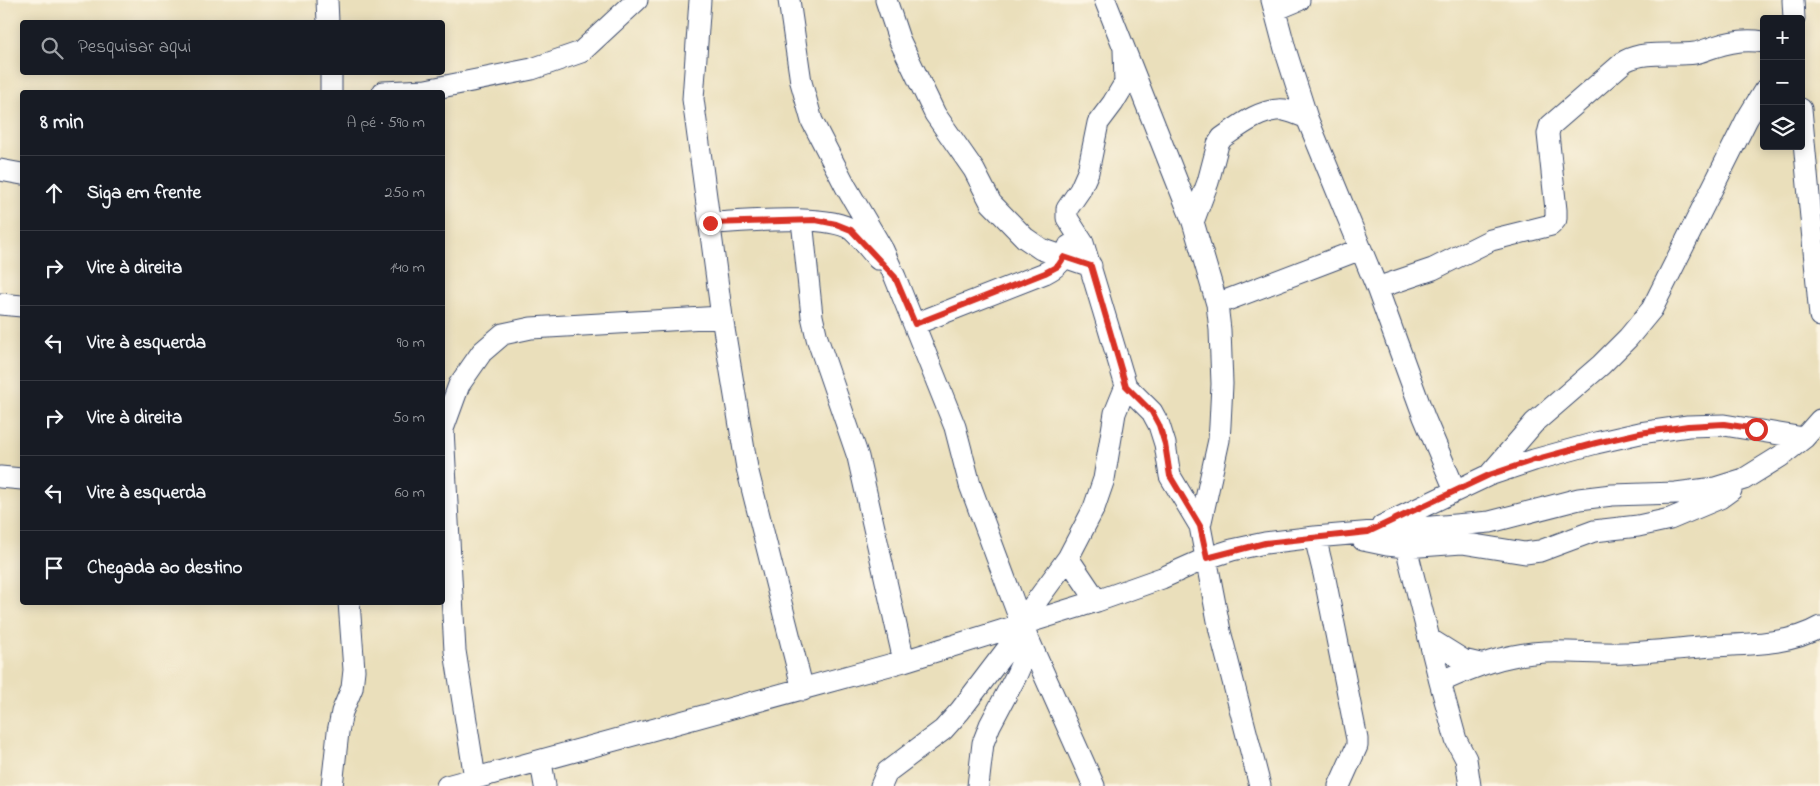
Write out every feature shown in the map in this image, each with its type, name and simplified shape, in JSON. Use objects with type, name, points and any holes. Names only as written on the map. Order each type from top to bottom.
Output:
[{"type":"street","points":[[327,0],[328,20]]},
{"type":"street","points":[[426,90],[532,69],[581,52],[637,0]]},
{"type":"street","points":[[700,0],[694,99],[722,317],[747,468],[804,690]]},
{"type":"street","points":[[789,0],[801,82],[812,121],[846,187],[883,250],[915,324],[955,428],[970,485],[1027,632],[1094,786]]},
{"type":"street","points":[[886,0],[899,39],[935,114],[974,170],[990,204],[1025,238],[1041,249],[1091,266]]},
{"type":"street","points":[[1105,0],[1193,222],[1217,304],[1222,384],[1219,440],[1200,526]]},
{"type":"street","points":[[1299,0],[1274,5],[1307,118],[1377,288],[1424,418],[1455,490]]},
{"type":"street","points":[[1793,0],[1794,15]]},
{"type":"street","points":[[1377,288],[1433,269],[1492,240],[1551,225],[1556,219],[1556,210],[1548,134],[1550,126],[1625,61],[1645,56],[1696,53],[1728,42],[1748,40],[1760,42]]},
{"type":"street","points":[[1124,50],[1125,83],[1098,123],[1088,172],[1080,190],[1067,210],[1067,218],[1083,243],[1126,386],[1152,412],[1159,425],[1165,444],[1170,476],[1200,526],[1220,631],[1260,786]]},
{"type":"street","points":[[330,75],[331,90]]},
{"type":"street","points":[[1489,475],[1534,423],[1601,365],[1628,338],[1652,309],[1760,98]]},
{"type":"street","points":[[1193,222],[1208,182],[1218,144],[1222,138],[1261,114],[1271,111],[1284,110],[1307,118]]},
{"type":"street","points":[[1805,150],[1820,316]]},
{"type":"street","points":[[0,170],[20,174]]},
{"type":"street","points":[[710,223],[802,220],[836,224],[851,230],[895,277]]},
{"type":"street","points":[[802,220],[815,331],[858,457],[904,661]]},
{"type":"street","points":[[915,324],[1045,273],[1058,266],[1076,230]]},
{"type":"street","points":[[1217,304],[1361,249]]},
{"type":"street","points":[[0,304],[20,306]]},
{"type":"street","points":[[445,421],[459,385],[482,352],[503,334],[532,328],[722,317]]},
{"type":"street","points":[[978,786],[984,743],[990,725],[1012,684],[1027,632],[1030,610],[1068,558],[1094,508],[1104,479],[1115,413],[1126,386]]},
{"type":"street","points":[[1360,533],[1366,541],[1406,547],[1462,544],[1525,553],[1540,551],[1594,531],[1670,520],[1720,498],[1781,456],[1804,438],[1820,420]]},
{"type":"street","points":[[1360,533],[1489,475],[1534,460],[1640,433],[1688,426],[1724,424],[1804,438]]},
{"type":"street","points":[[0,477],[20,479]]},
{"type":"street","points":[[447,786],[541,762],[904,661],[1027,632],[1097,601],[1162,578],[1207,558],[1265,543],[1490,522],[1579,499],[1612,495],[1676,493],[1715,488],[1744,480]]},
{"type":"street","points":[[445,504],[456,651],[475,778]]},
{"type":"street","points":[[1315,537],[1358,746],[1339,786]]},
{"type":"street","points":[[1406,547],[1456,740],[1466,759],[1470,786]]},
{"type":"street","points":[[1068,558],[1097,601]]},
{"type":"street","points":[[332,786],[338,732],[342,712],[352,688],[354,670],[350,605]]},
{"type":"street","points":[[1440,682],[1480,664],[1530,653],[1625,653],[1780,641],[1805,636],[1820,627]]},
{"type":"street","points":[[881,786],[887,772],[943,730],[960,711],[1011,644],[1027,632]]},
{"type":"street","points":[[1431,640],[1463,660],[1480,664]]},
{"type":"street","points":[[541,762],[545,786]]},
{"type":"street","points":[[1079,786],[1084,762]]},
{"type":"route","points":[[710,223],[816,220],[836,224],[851,230],[895,277],[915,324],[1045,273],[1058,266],[1064,257],[1091,266],[1126,386],[1152,412],[1159,425],[1165,444],[1170,476],[1200,526],[1207,558],[1265,543],[1368,532],[1489,475],[1596,443],[1640,433],[1688,426],[1724,424],[1756,429]]}]
